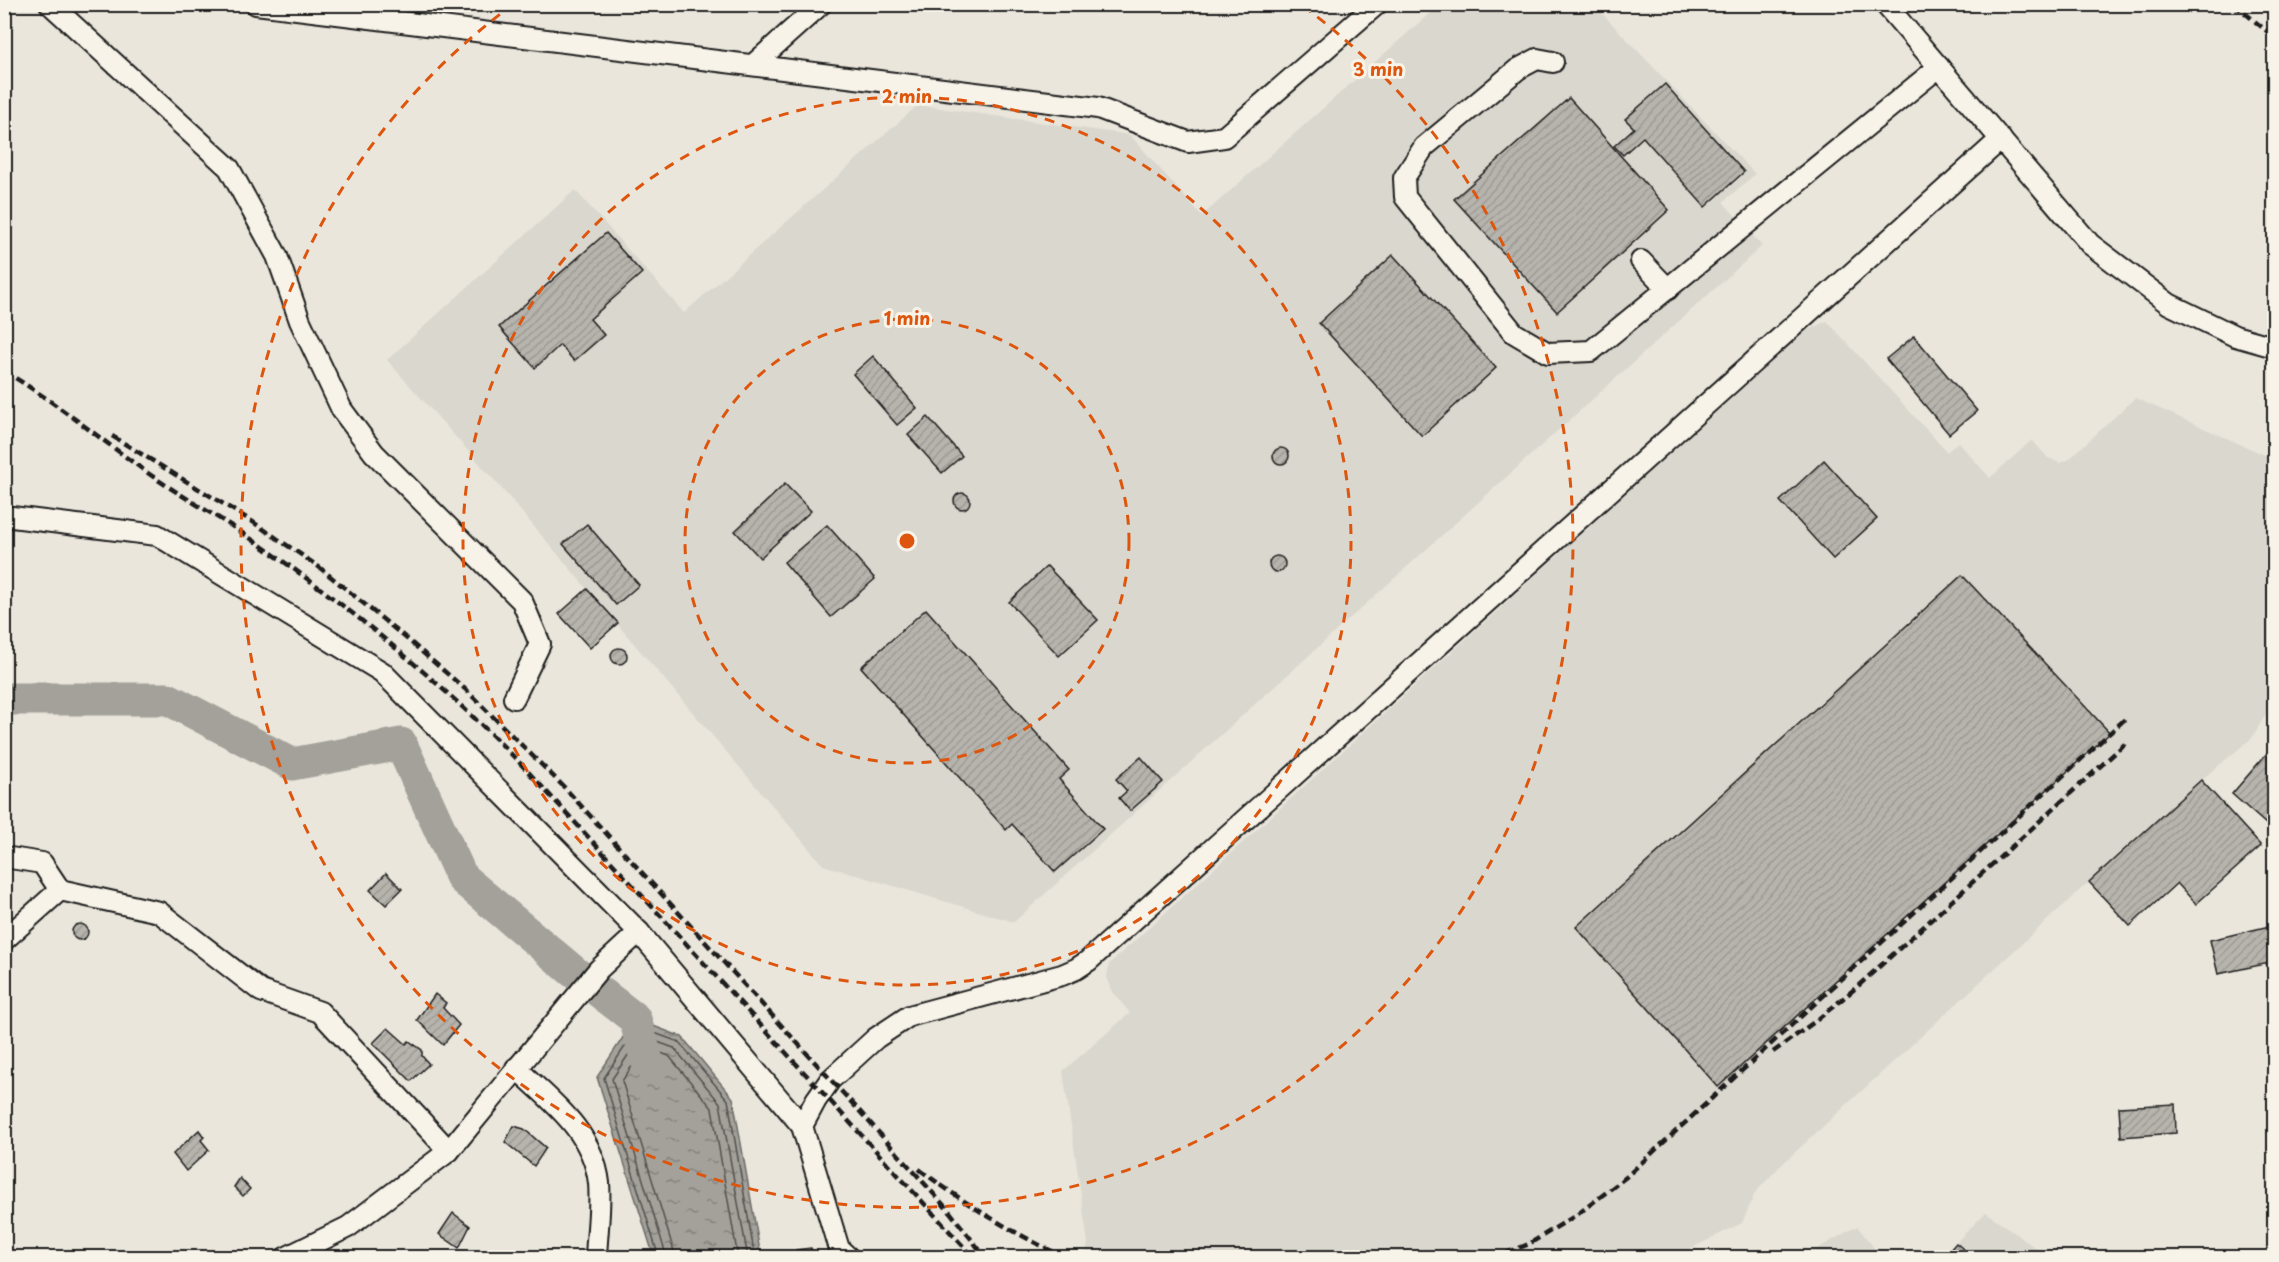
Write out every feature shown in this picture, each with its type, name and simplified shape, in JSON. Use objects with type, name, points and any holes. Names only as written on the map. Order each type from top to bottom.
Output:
[{"type":"street","points":[[50,4],[229,168],[277,255],[300,321],[342,410],[374,453],[522,602],[540,644],[514,699]]},
{"type":"street","points":[[256,4],[1098,108],[1188,142],[1224,137],[1377,4]]},
{"type":"street","points":[[753,64],[821,4]]},
{"type":"street","points":[[1886,4],[2090,244],[2169,304],[2235,336],[2274,347]]},
{"type":"street","points":[[1553,62],[1537,59],[1518,69],[1424,147],[1404,178],[1404,197],[1514,333],[1548,353],[1591,351],[1939,67]]},
{"type":"street","points":[[802,1126],[830,1080],[876,1038],[909,1016],[1062,975],[1088,961],[2001,139]]},
{"type":"street","points":[[1641,261],[1668,289]]},
{"type":"street","points":[[4,516],[157,535],[382,672],[639,932],[802,1126],[839,1249],[849,1257]]},
{"type":"street","points":[[4,857],[42,863],[60,890],[159,912],[261,991],[320,1012],[449,1151]]},
{"type":"street","points":[[4,940],[60,890]]},
{"type":"street","points":[[285,1257],[348,1227],[449,1151],[599,969],[639,932]]},
{"type":"street","points":[[516,1068],[573,1121],[592,1153],[599,1184],[596,1257]]},
{"type":"shaded area","points":[[1439,5],[1594,5],[1755,174],[1723,202],[1762,246],[1014,922],[823,865],[496,482],[387,360],[575,190],[684,313],[918,105],[1130,135],[1202,216]]},
{"type":"shaded area","points":[[1827,321],[1947,452],[1958,442],[1990,478],[2032,440],[2048,458],[2060,463],[2068,460],[2135,398],[2274,459],[2274,700],[2252,738],[2201,780],[1780,1166],[1755,1193],[1742,1223],[1674,1257],[1085,1257],[1088,1243],[1063,1071],[1130,1013],[1111,990],[1107,978],[1109,964],[1803,332]]},
{"type":"shaded area","points":[[1986,1212],[2048,1257],[1941,1258]]},
{"type":"shaded area","points":[[1857,1226],[1881,1257],[1803,1257]]},
{"type":"water","points":[[635,1019],[682,1037],[733,1098],[761,1257],[654,1257],[597,1077]]},
{"type":"building","points":[[1665,84],[1744,172],[1705,207],[1643,137],[1623,155],[1614,146],[1634,128],[1625,119]]},
{"type":"building","points":[[1569,98],[1669,210],[1557,312],[1454,199]]},
{"type":"building","points":[[606,233],[642,273],[590,319],[604,335],[574,361],[560,345],[535,368],[499,327]]},
{"type":"building","points":[[1393,255],[1496,368],[1422,436],[1319,323]]},
{"type":"building","points":[[1914,336],[1977,411],[1949,434],[1886,359]]},
{"type":"building","points":[[873,356],[917,408],[897,425],[853,374]]},
{"type":"building","points":[[928,417],[962,456],[942,473],[908,435]]},
{"type":"building","points":[[1278,448],[1284,448],[1289,456],[1287,462],[1278,464],[1273,459],[1273,453]]},
{"type":"building","points":[[1824,460],[1877,519],[1833,559],[1780,501]]},
{"type":"building","points":[[785,484],[811,511],[760,558],[735,531]]},
{"type":"building","points":[[959,493],[965,493],[970,501],[968,507],[959,509],[954,504],[954,498]]},
{"type":"building","points":[[587,524],[639,585],[616,605],[563,544]]},
{"type":"building","points":[[827,525],[875,579],[831,617],[784,562]]},
{"type":"building","points":[[1274,556],[1280,556],[1285,564],[1283,570],[1274,572],[1269,567],[1269,561]]},
{"type":"building","points":[[1047,566],[1098,620],[1059,656],[1009,602]]},
{"type":"building","points":[[1962,575],[2110,733],[1718,1087],[1576,927]]},
{"type":"building","points":[[587,589],[618,623],[590,648],[559,614]]},
{"type":"building","points":[[926,609],[1069,770],[1059,779],[1103,829],[1055,872],[1012,824],[1006,830],[861,667]]},
{"type":"building","points":[[616,648],[622,648],[627,656],[625,662],[616,664],[611,659],[611,653]]},
{"type":"building","points":[[2274,745],[2274,831],[2232,794]]},
{"type":"building","points":[[1141,757],[1163,782],[1130,811],[1119,798],[1127,791],[1116,779]]},
{"type":"building","points":[[2201,780],[2261,846],[2196,904],[2177,883],[2130,926],[2089,882]]},
{"type":"building","points":[[386,873],[402,889],[386,905],[370,890]]},
{"type":"building","points":[[77,924],[83,924],[88,932],[86,938],[77,940],[72,935],[72,929]]},
{"type":"building","points":[[2274,925],[2274,962],[2218,974],[2210,940]]},
{"type":"building","points":[[435,994],[446,1003],[443,1008],[459,1025],[443,1045],[417,1020]]},
{"type":"building","points":[[388,1028],[406,1044],[409,1041],[422,1050],[422,1056],[429,1064],[411,1081],[373,1043]]},
{"type":"building","points":[[2175,1104],[2176,1133],[2121,1137],[2119,1107]]},
{"type":"building","points":[[514,1126],[524,1129],[546,1148],[534,1166],[505,1142]]},
{"type":"building","points":[[199,1130],[204,1137],[201,1140],[209,1150],[186,1171],[173,1154]]},
{"type":"building","points":[[240,1178],[250,1189],[243,1196],[234,1187]]},
{"type":"building","points":[[453,1213],[470,1226],[459,1248],[439,1234]]},
{"type":"building","points":[[1956,1243],[1974,1258],[1943,1258]]},
{"type":"building","points":[[811,1248],[814,1258],[797,1258],[796,1250]]},
{"type":"waterway","points":[[4,699],[168,699],[292,764],[401,744],[462,878],[574,972],[635,1019],[647,1061]]},
{"type":"railway","points":[[2234,4],[2274,37]]},
{"type":"railway","points":[[4,371],[58,407],[159,481],[249,537],[294,569],[355,615],[442,688],[529,773],[974,1258]]},
{"type":"railway","points":[[112,436],[253,522],[319,567],[465,689],[563,786],[950,1212],[986,1258]]},
{"type":"railway","points":[[1494,1258],[1529,1244],[1578,1214],[1626,1177],[2125,719]]},
{"type":"railway","points":[[1773,1052],[1858,986],[2127,742]]},
{"type":"railway","points":[[919,1169],[990,1217],[1066,1258]]}]
